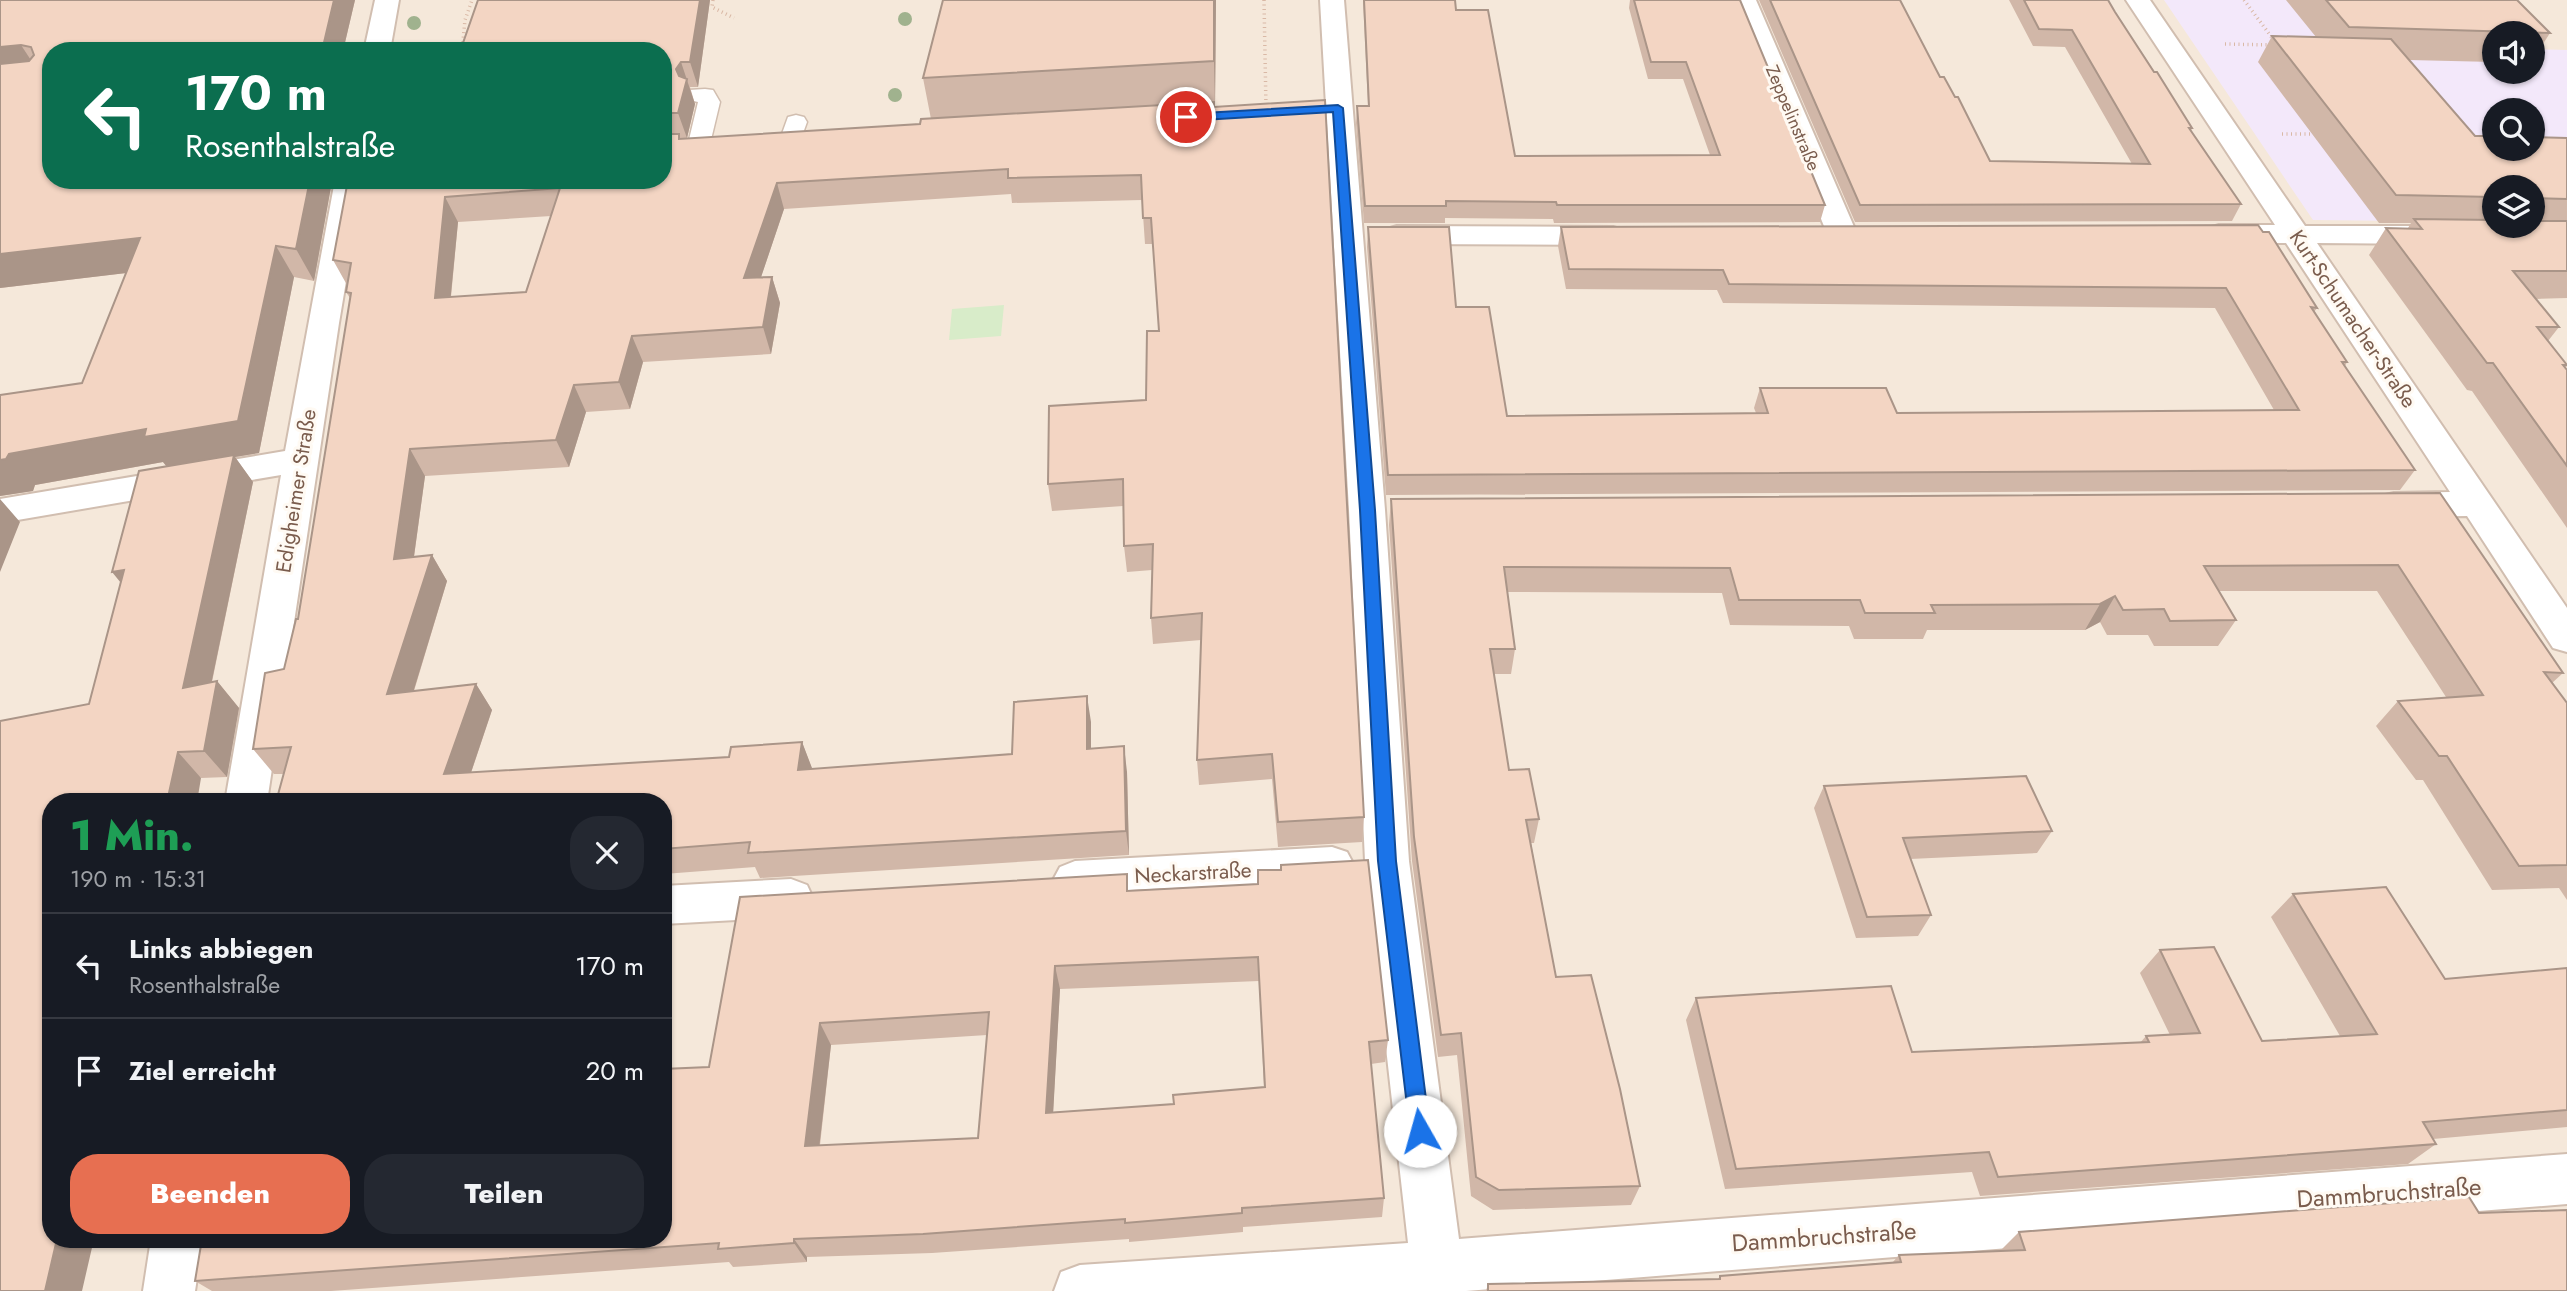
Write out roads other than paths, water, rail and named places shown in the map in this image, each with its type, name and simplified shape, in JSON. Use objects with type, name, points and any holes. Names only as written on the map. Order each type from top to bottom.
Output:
[{"type":"street","points":[[379,42],[387,0]]},
{"type":"street","points":[[1332,0],[1349,235],[1381,510],[1387,861],[1438,1279]]},
{"type":"street","name":"Zeppelinstraße","points":[[1744,0],[1843,236]]},
{"type":"street","name":"Kurt-Schumacher-Straße","points":[[2138,0],[2567,638]]},
{"type":"street","points":[[1266,113],[1338,108]]},
{"type":"street","points":[[783,136],[817,140]]},
{"type":"street","name":"Edigheimer Straße","points":[[247,793],[347,189]]},
{"type":"street","points":[[2185,234],[2458,235]]},
{"type":"street","points":[[1349,235],[1637,236]]},
{"type":"street","points":[[0,512],[301,460]]},
{"type":"street","points":[[2368,505],[2479,504]]},
{"type":"street","name":"Neckarstraße","points":[[1039,883],[1387,861]]},
{"type":"street","points":[[672,904],[830,895]]},
{"type":"street","name":"Dammbruchstraße","points":[[1080,1291],[1438,1279],[2567,1179]]},
{"type":"street","points":[[169,1291],[176,1248]]},
{"type":"lane","points":[[697,95],[705,95],[709,102],[699,147]]}]
